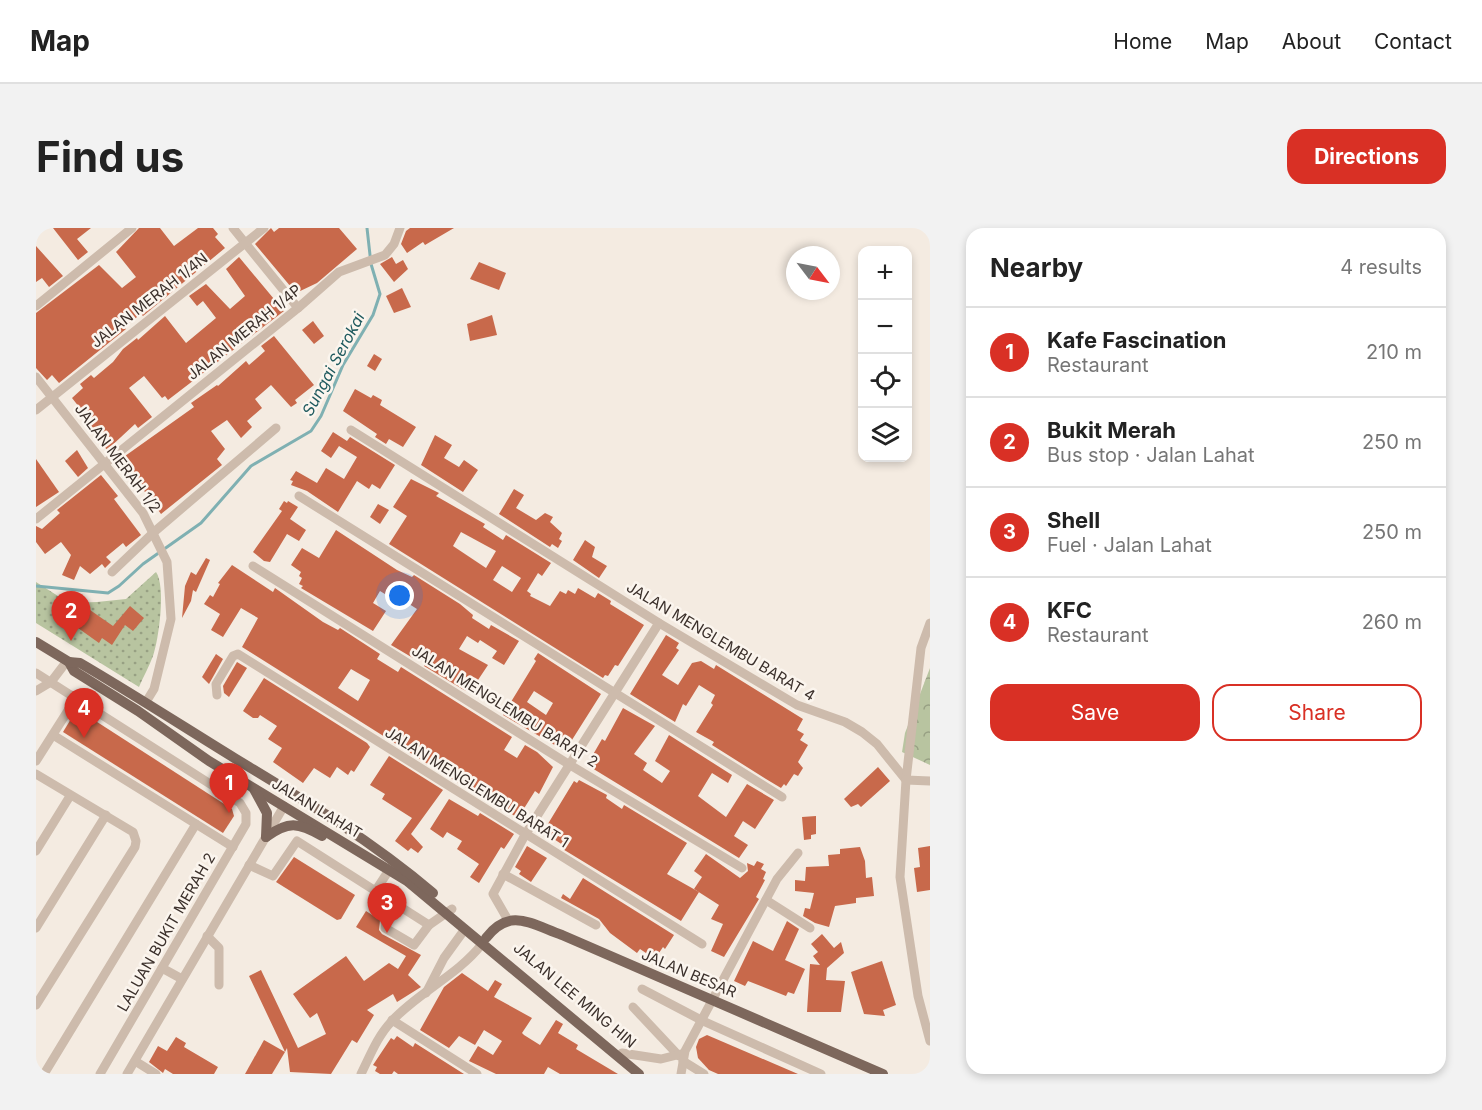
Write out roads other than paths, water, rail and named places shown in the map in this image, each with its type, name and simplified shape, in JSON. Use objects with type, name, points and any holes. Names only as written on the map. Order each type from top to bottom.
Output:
[{"type":"main road","name":"JALAN LAHAT","points":[[36,642],[209,761],[284,806],[392,865]]},
{"type":"main road","name":"JALAN LAHAT","points":[[70,665],[80,663],[146,702],[375,848],[484,942]]},
{"type":"main road","points":[[146,702],[151,713],[186,739],[209,761]]},
{"type":"main road","points":[[214,745],[238,768],[280,794],[284,806],[299,805],[375,848]]},
{"type":"main road","points":[[253,787],[267,813],[266,837]]},
{"type":"main road","points":[[266,837],[287,825],[299,826],[360,858],[392,865]]},
{"type":"main road","name":"JALAN LAHAT","points":[[450,912],[465,929],[484,942]]},
{"type":"main road","points":[[484,942],[500,923],[508,920]]},
{"type":"main road","name":"JALAN BESAR","points":[[508,920],[526,922],[562,934],[884,1074]]},
{"type":"main road","name":"JALAN LEE MING HIN","points":[[484,942],[645,1074]]},
{"type":"main road","name":"JALAN LEE MING HIN","points":[[484,942],[639,1074]]},
{"type":"street","points":[[36,306],[132,228]]},
{"type":"street","points":[[233,228],[298,308]]},
{"type":"street","name":"JALAN MERAH 1/4N","points":[[36,410],[264,228]]},
{"type":"street","name":"JALAN MERAH 1/4P","points":[[36,519],[298,308],[339,272],[376,260],[394,244],[400,228]]},
{"type":"street","name":"JALAN MERAH 1/2","points":[[36,377],[143,513],[167,562],[171,619],[154,689],[146,702]]},
{"type":"street","points":[[112,572],[154,532],[276,428]]},
{"type":"street","name":"JALAN MENGLEMBU BARAT 4","points":[[351,430],[659,623],[797,705],[845,722],[862,732],[877,744],[906,780]]},
{"type":"street","points":[[299,496],[782,797]]},
{"type":"street","name":"JALAN MENGLEMBU BARAT 2","points":[[253,566],[570,765],[742,868]]},
{"type":"street","points":[[508,920],[493,894],[503,874],[525,835],[659,623]]},
{"type":"street","points":[[930,623],[921,648],[906,780],[900,877],[920,1005],[930,1041]]},
{"type":"street","name":"JALAN MENGLEMBU BARAT 1","points":[[217,695],[216,684],[233,656],[238,654],[702,944]]},
{"type":"street","points":[[36,692],[70,665]]},
{"type":"street","points":[[36,673],[76,698],[36,761]]},
{"type":"street","name":"LALUAN BUKIT MERAH 2","points":[[76,698],[240,803],[246,813],[246,824],[100,1074]]},
{"type":"street","points":[[53,735],[233,847]]},
{"type":"street","points":[[36,774],[133,832],[136,841],[135,847],[36,1005]]},
{"type":"street","points":[[906,780],[930,781]]},
{"type":"street","points":[[36,851],[70,796]]},
{"type":"street","points":[[127,1074],[284,806]]},
{"type":"street","points":[[36,928],[106,815]]},
{"type":"street","points":[[44,1074],[196,824]]},
{"type":"street","points":[[249,865],[273,876],[297,841],[429,925]]},
{"type":"street","points":[[681,1074],[682,1056],[777,879],[798,853]]},
{"type":"street","points":[[376,890],[392,865]]},
{"type":"street","points":[[503,874],[596,925]]},
{"type":"street","points":[[390,899],[385,928],[414,945],[429,925],[450,912]]},
{"type":"street","points":[[766,900],[810,928]]},
{"type":"street","points":[[426,993],[444,958],[465,929]]},
{"type":"street","points":[[207,936],[219,948],[219,985]]},
{"type":"street","points":[[361,1074],[381,1034],[392,1020],[452,973],[484,942]]},
{"type":"street","points":[[444,958],[452,973]]},
{"type":"street","points":[[162,968],[182,979]]},
{"type":"street","points":[[642,989],[703,1020],[821,1074]]},
{"type":"street","points":[[920,1005],[930,1001]]},
{"type":"street","points":[[633,1007],[703,1074]]},
{"type":"street","points":[[392,1020],[477,1074]]},
{"type":"street","points":[[622,1053],[661,1059],[682,1056]]},
{"type":"street","points":[[135,1061],[156,1074]]},
{"type":"waterway","name":"Sungai Serokai","points":[[36,586],[108,593],[143,564],[201,523],[251,466],[311,431],[321,416],[343,365],[373,315],[380,294],[371,264],[367,228]]},
{"type":"place","name":"Bukit Merah","points":[[71,641]]},
{"type":"place","name":"KFC","points":[[84,738]]},
{"type":"place","name":"Kafe Fascination","points":[[229,813]]},
{"type":"place","name":"Shell","points":[[387,933]]}]
